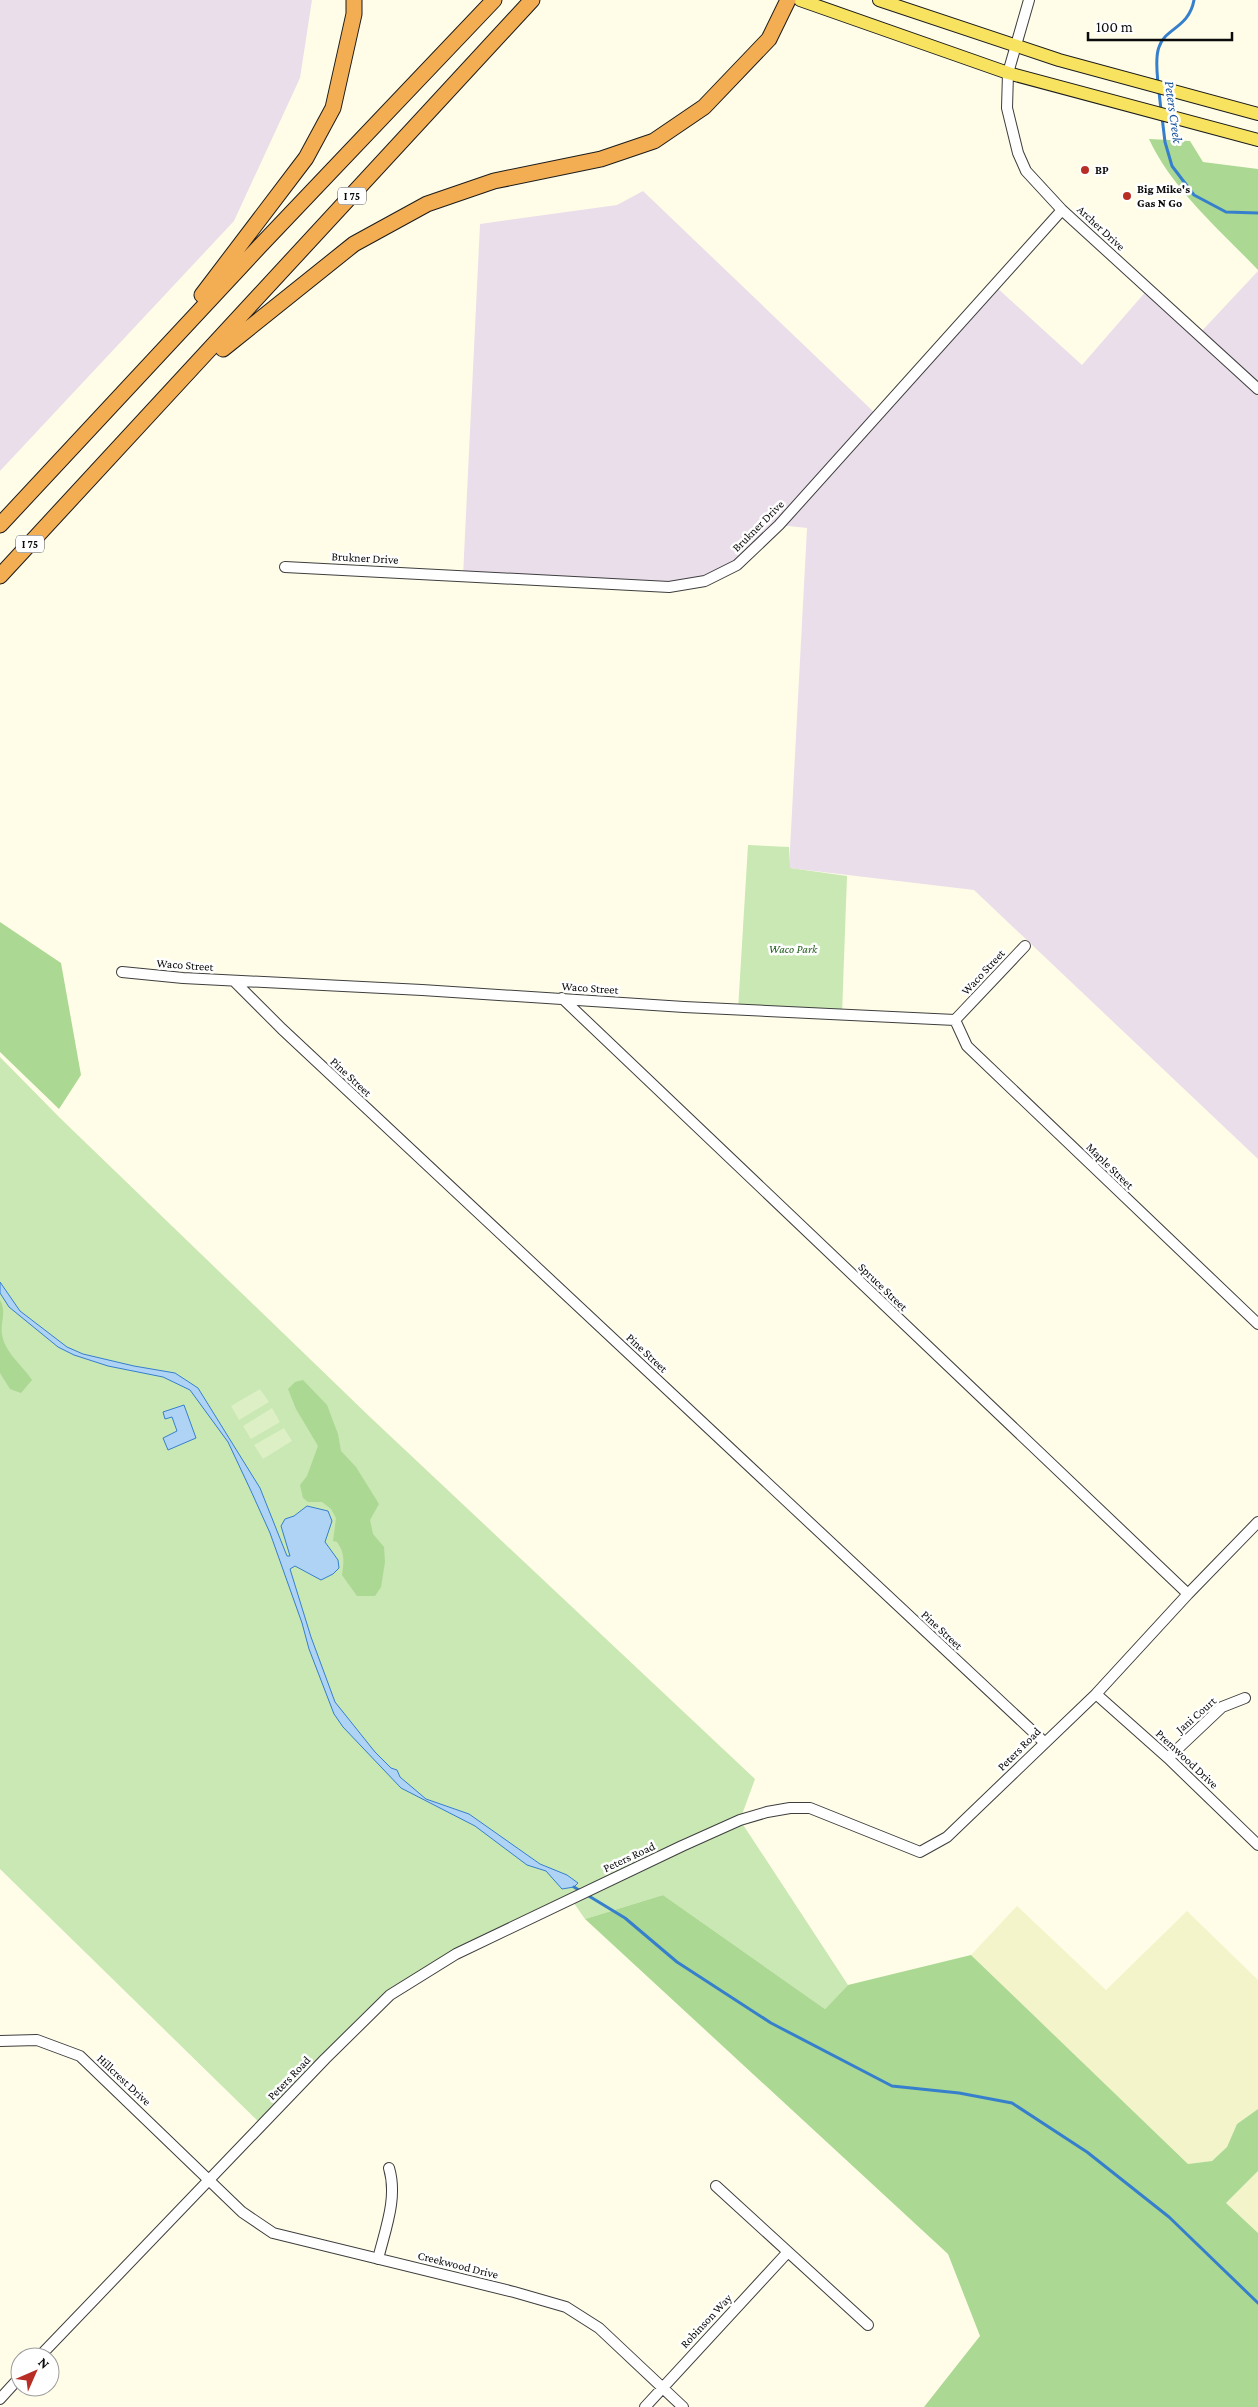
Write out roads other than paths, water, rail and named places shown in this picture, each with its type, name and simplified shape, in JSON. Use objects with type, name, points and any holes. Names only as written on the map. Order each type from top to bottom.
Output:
[{"type":"highway","points":[[146,368],[306,158],[333,108],[354,14],[354,0]]},
{"type":"highway","name":"I 75","points":[[0,525],[494,0]]},
{"type":"highway","name":"I 75","points":[[0,576],[532,0]]},
{"type":"highway","points":[[172,391],[354,244],[427,204],[494,181],[601,159],[654,141],[704,107],[770,39],[788,0]]},
{"type":"main road","points":[[800,0],[1008,73],[1258,140]]},
{"type":"main road","points":[[878,0],[1016,44],[1059,60],[1258,114]]},
{"type":"street","name":"Archer Drive","points":[[1029,0],[1008,73],[1007,108],[1018,153],[1026,171],[1062,210],[1258,389]]},
{"type":"street","name":"Brukner Drive","points":[[285,567],[669,587],[705,581],[737,565],[779,525],[1062,210]]},
{"type":"street","name":"Waco Street","points":[[122,972],[234,981],[562,998],[684,1007],[955,1020],[1025,946]]},
{"type":"street","name":"Pine Street","points":[[234,981],[296,1042],[1044,1742]]},
{"type":"street","name":"Spruce Street","points":[[562,998],[1188,1594]]},
{"type":"street","name":"Maple Street","points":[[955,1020],[967,1046],[1258,1324]]},
{"type":"street","name":"Peters Road","points":[[49,2347],[325,2058],[390,1995],[456,1954],[740,1820],[767,1812],[790,1808],[810,1808],[920,1852],[948,1836],[1096,1694],[1188,1594],[1258,1522]]},
{"type":"street","name":"Premwood Drive","points":[[1096,1694],[1168,1758],[1258,1845]]},
{"type":"street","name":"Jani Court","points":[[1168,1758],[1222,1707],[1245,1698]]},
{"type":"street","name":"Hillcrest Drive","points":[[0,2041],[37,2040],[80,2056],[210,2179]]},
{"type":"street","points":[[378,2259],[393,2194],[389,2168]]},
{"type":"street","name":"Creekwood Drive","points":[[210,2179],[242,2212],[273,2233],[514,2292],[566,2307],[599,2328],[684,2407]]},
{"type":"street","points":[[716,2186],[786,2253],[868,2325]]},
{"type":"street","name":"Robinson Way","points":[[645,2407],[786,2253]]},
{"type":"street","points":[[0,2399],[10,2388]]},
{"type":"water","points":[[0,1282],[20,1311],[67,1347],[83,1354],[175,1373],[198,1388],[260,1488],[287,1556],[290,1556],[281,1526],[285,1519],[294,1516],[307,1506],[328,1511],[332,1521],[325,1542],[338,1560],[339,1568],[333,1574],[321,1580],[295,1566],[290,1569],[311,1637],[335,1702],[375,1752],[391,1768],[397,1770],[400,1777],[426,1799],[469,1814],[540,1864],[567,1875],[578,1883],[574,1887],[562,1889],[546,1871],[527,1865],[475,1826],[401,1788],[343,1727],[334,1714],[309,1649],[302,1623],[270,1533],[251,1491],[228,1442],[190,1390],[163,1377],[108,1366],[74,1355],[58,1347],[9,1307],[0,1293]]},
{"type":"water","points":[[184,1405],[196,1438],[168,1450],[163,1438],[177,1431],[172,1417],[165,1419],[163,1412]]},
{"type":"waterway","name":"Peters Creek","points":[[1158,83],[1157,60],[1159,47],[1166,36],[1187,16],[1194,0]]},
{"type":"waterway","name":"Peters Creek","points":[[1159,92],[1161,110]]},
{"type":"waterway","name":"Peters Creek","points":[[1162,117],[1165,142],[1172,166],[1194,195],[1226,212],[1258,213]]},
{"type":"waterway","points":[[574,1887],[625,1918],[677,1962],[771,2023],[892,2086],[959,2093],[1012,2103],[1087,2152],[1169,2217],[1258,2303]]},
{"type":"place","name":"BP","points":[[1085,170]]},
{"type":"place","name":"Big Mike's Gas N Go","points":[[1127,196]]},
{"type":"park label","name":"Waco Park","points":[[793,949]]}]
